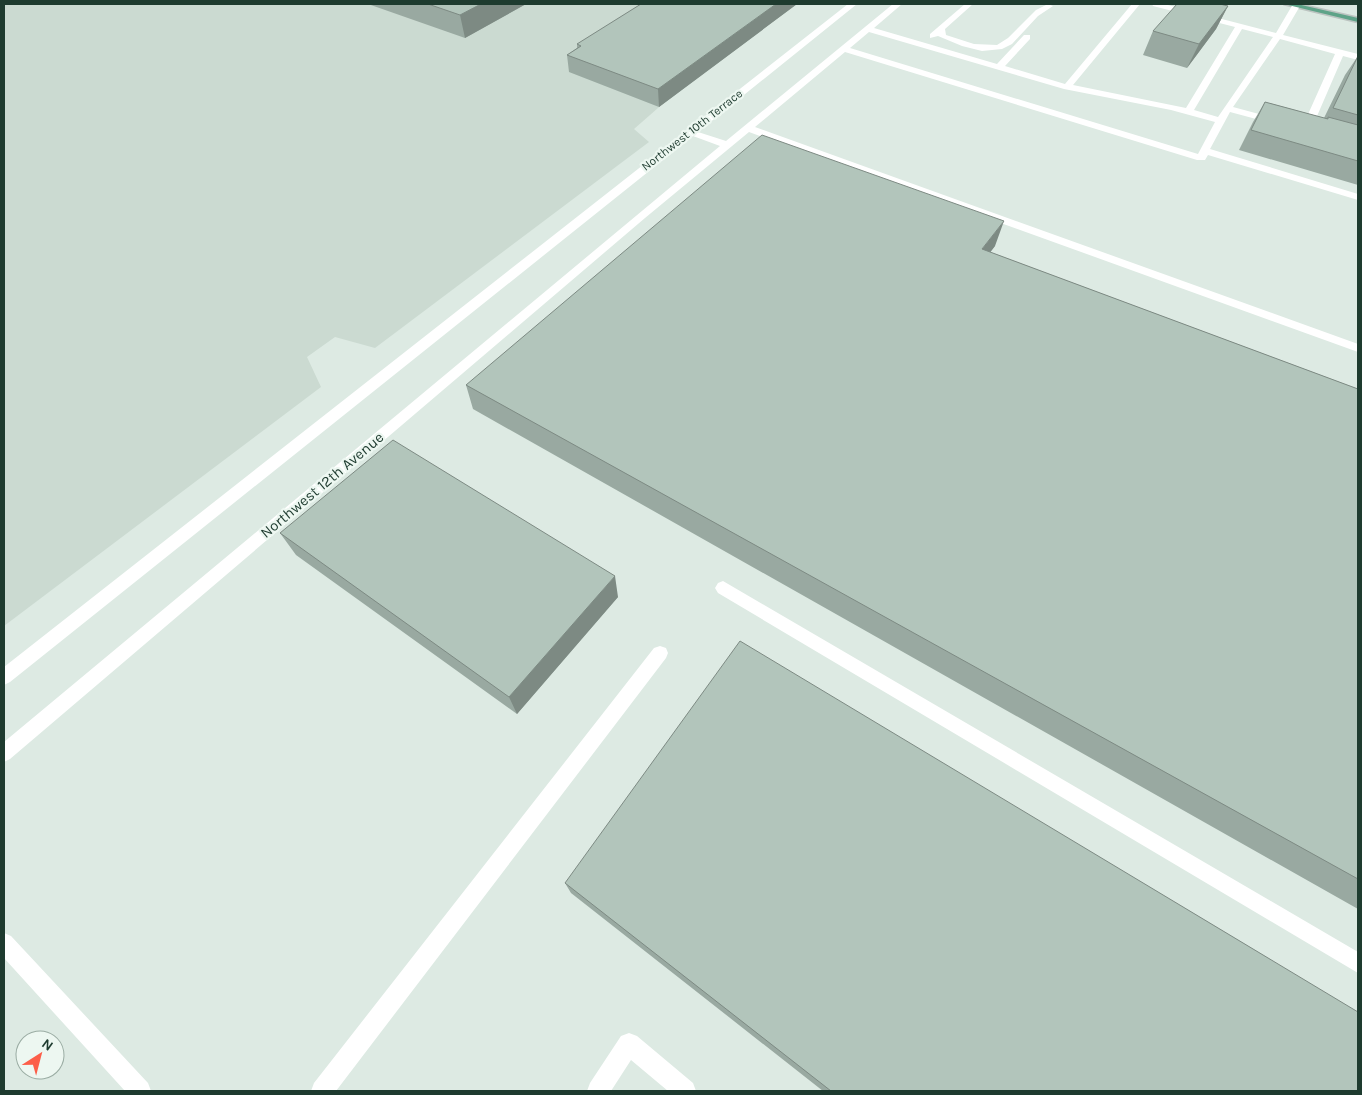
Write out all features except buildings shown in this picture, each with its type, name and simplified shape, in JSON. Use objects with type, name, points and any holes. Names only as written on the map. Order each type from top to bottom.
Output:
[{"type":"main road","points":[[1292,5],[1358,20]]},
{"type":"street","name":"Northwest 10th Terrace","points":[[4,677],[853,4]]},
{"type":"street","points":[[690,132],[728,144],[898,4]]},
{"type":"street","points":[[922,45],[969,4]]},
{"type":"street","points":[[1067,87],[1136,4]]},
{"type":"street","points":[[1156,4],[1358,57]]},
{"type":"street","points":[[941,29],[942,36],[951,40],[978,47],[992,48],[1007,43],[1039,9],[1050,5],[1049,13],[999,67]]},
{"type":"street","points":[[843,49],[1201,158],[1228,108],[1278,36],[1292,5]]},
{"type":"street","points":[[1188,112],[1239,26]]},
{"type":"street","points":[[868,29],[1067,87],[1188,112],[1221,121]]},
{"type":"street","points":[[1228,108],[1302,128],[1340,52]]},
{"type":"street","points":[[748,128],[1358,348]]},
{"type":"street","name":"Northwest 12th Avenue","points":[[4,753],[728,144]]},
{"type":"street","points":[[1205,151],[1358,197]]},
{"type":"street","points":[[723,588],[1358,962]]},
{"type":"street","points":[[322,1091],[660,654]]},
{"type":"street","points":[[4,943],[140,1091]]},
{"type":"street","points":[[598,1091],[629,1044],[685,1091]]},
{"type":"shaded area","points":[[4,4],[797,4],[674,94],[634,129],[649,142],[375,348],[335,337],[307,357],[321,387],[4,626]]}]
